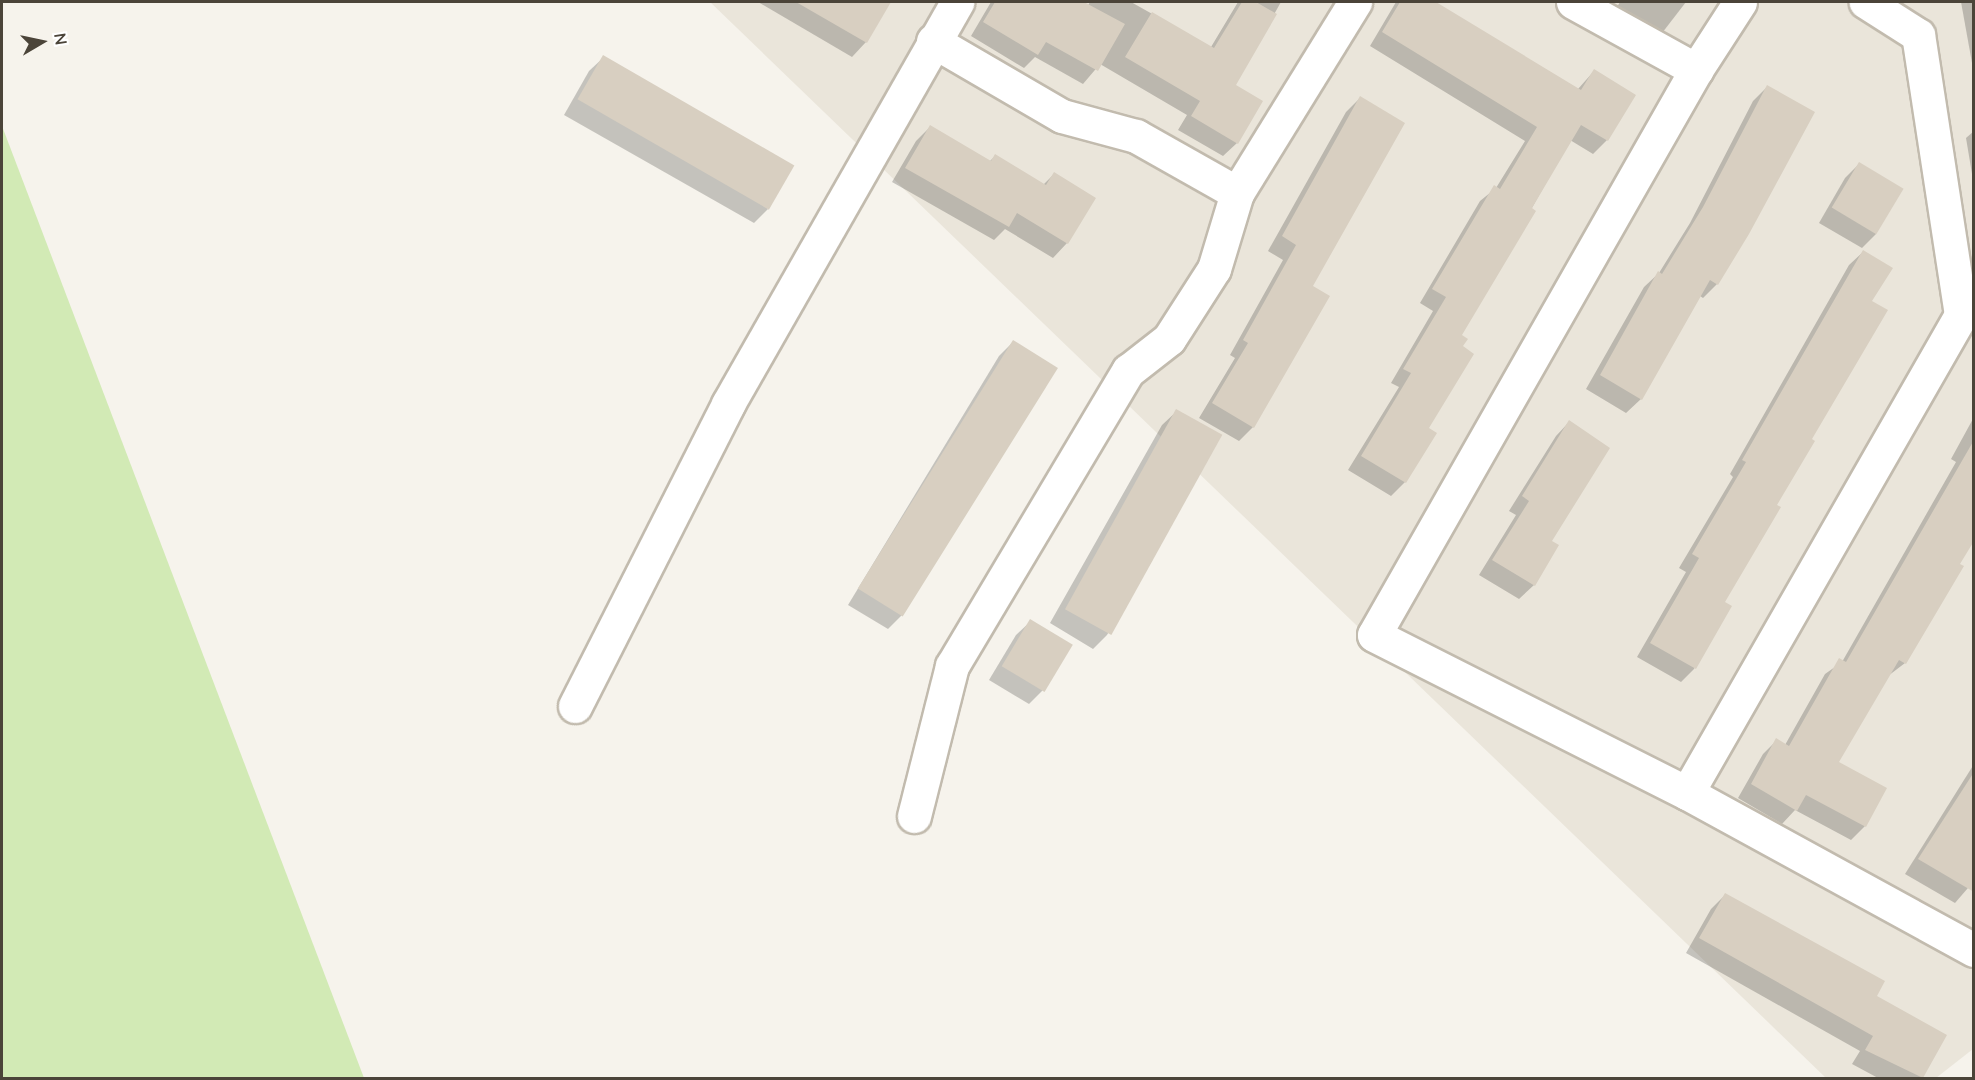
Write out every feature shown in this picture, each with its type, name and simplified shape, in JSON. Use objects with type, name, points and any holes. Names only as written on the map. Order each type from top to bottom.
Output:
[{"type":"street","points":[[575,706],[728,404],[957,2]]},
{"type":"street","points":[[914,816],[952,666],[1128,371],[1169,339],[1214,269],[1237,193],[1355,2]]},
{"type":"street","points":[[1573,2],[1696,69]]},
{"type":"street","points":[[1740,2],[1696,69],[1374,635],[1687,793],[1974,950]]},
{"type":"street","points":[[1687,793],[1961,315],[1918,35],[1866,2]]},
{"type":"street","points":[[933,41],[1062,116],[1136,136],[1237,193]]},
{"type":"shaded area","points":[[710,2],[1973,2],[1973,1049],[1936,1078],[1826,1078]]},
{"type":"green space","points":[[2,126],[364,1078],[2,1078]]},
{"type":"building","points":[[796,2],[891,2],[867,43]]},
{"type":"building","points":[[995,2],[1084,2],[1125,24],[1098,71],[1046,42],[1038,55],[983,22]]},
{"type":"building","points":[[1242,2],[1256,2],[1277,14],[1236,85],[1263,101],[1238,144],[1191,116],[1200,101],[1125,57],[1152,12],[1214,48]]},
{"type":"building","points":[[1400,2],[1436,2],[1581,90],[1594,69],[1636,95],[1608,141],[1581,125],[1532,208],[1536,211],[1462,335],[1468,339],[1463,346],[1474,354],[1429,428],[1437,433],[1406,483],[1361,456],[1411,373],[1403,369],[1446,297],[1432,289],[1494,185],[1500,189],[1537,127],[1382,32]]},
{"type":"building","points":[[603,55],[794,166],[769,210],[578,99]]},
{"type":"building","points":[[1767,85],[1815,112],[1749,234],[1718,285],[1710,280],[1642,400],[1600,375],[1658,271],[1662,274],[1703,207]]},
{"type":"building","points":[[1360,96],[1405,123],[1313,286],[1330,296],[1254,428],[1212,403],[1248,343],[1243,340],[1296,245],[1282,236]]},
{"type":"building","points":[[930,125],[991,161],[995,154],[1046,185],[1054,172],[1096,198],[1068,244],[1017,213],[1009,227],[905,168]]},
{"type":"building","points":[[1859,162],[1904,189],[1876,234],[1832,207]]},
{"type":"building","points":[[1863,250],[1893,268],[1872,301],[1888,310],[1812,439],[1815,441],[1777,505],[1781,507],[1725,602],[1732,606],[1696,669],[1650,643],[1699,558],[1692,554],[1746,462],[1742,460]]},
{"type":"building","points":[[1013,340],[1058,368],[903,617],[858,588]]},
{"type":"building","points":[[1176,409],[1222,435],[1111,635],[1065,609]]},
{"type":"building","points":[[1569,420],[1610,448],[1552,541],[1559,545],[1535,586],[1492,560],[1529,501],[1522,496]]},
{"type":"building","points":[[1974,440],[1974,541],[1960,564],[1964,566],[1906,664],[1899,660],[1839,762],[1887,788],[1866,827],[1806,795],[1797,811],[1751,784],[1776,738],[1789,746],[1839,658],[1846,662]]},
{"type":"building","points":[[1030,619],[1073,645],[1045,692],[1002,666]]},
{"type":"building","points":[[1974,772],[1974,892],[1918,859]]},
{"type":"building","points":[[1725,893],[1885,981],[1877,996],[1947,1035],[1923,1078],[1865,1050],[1873,1036],[1699,938]]}]
